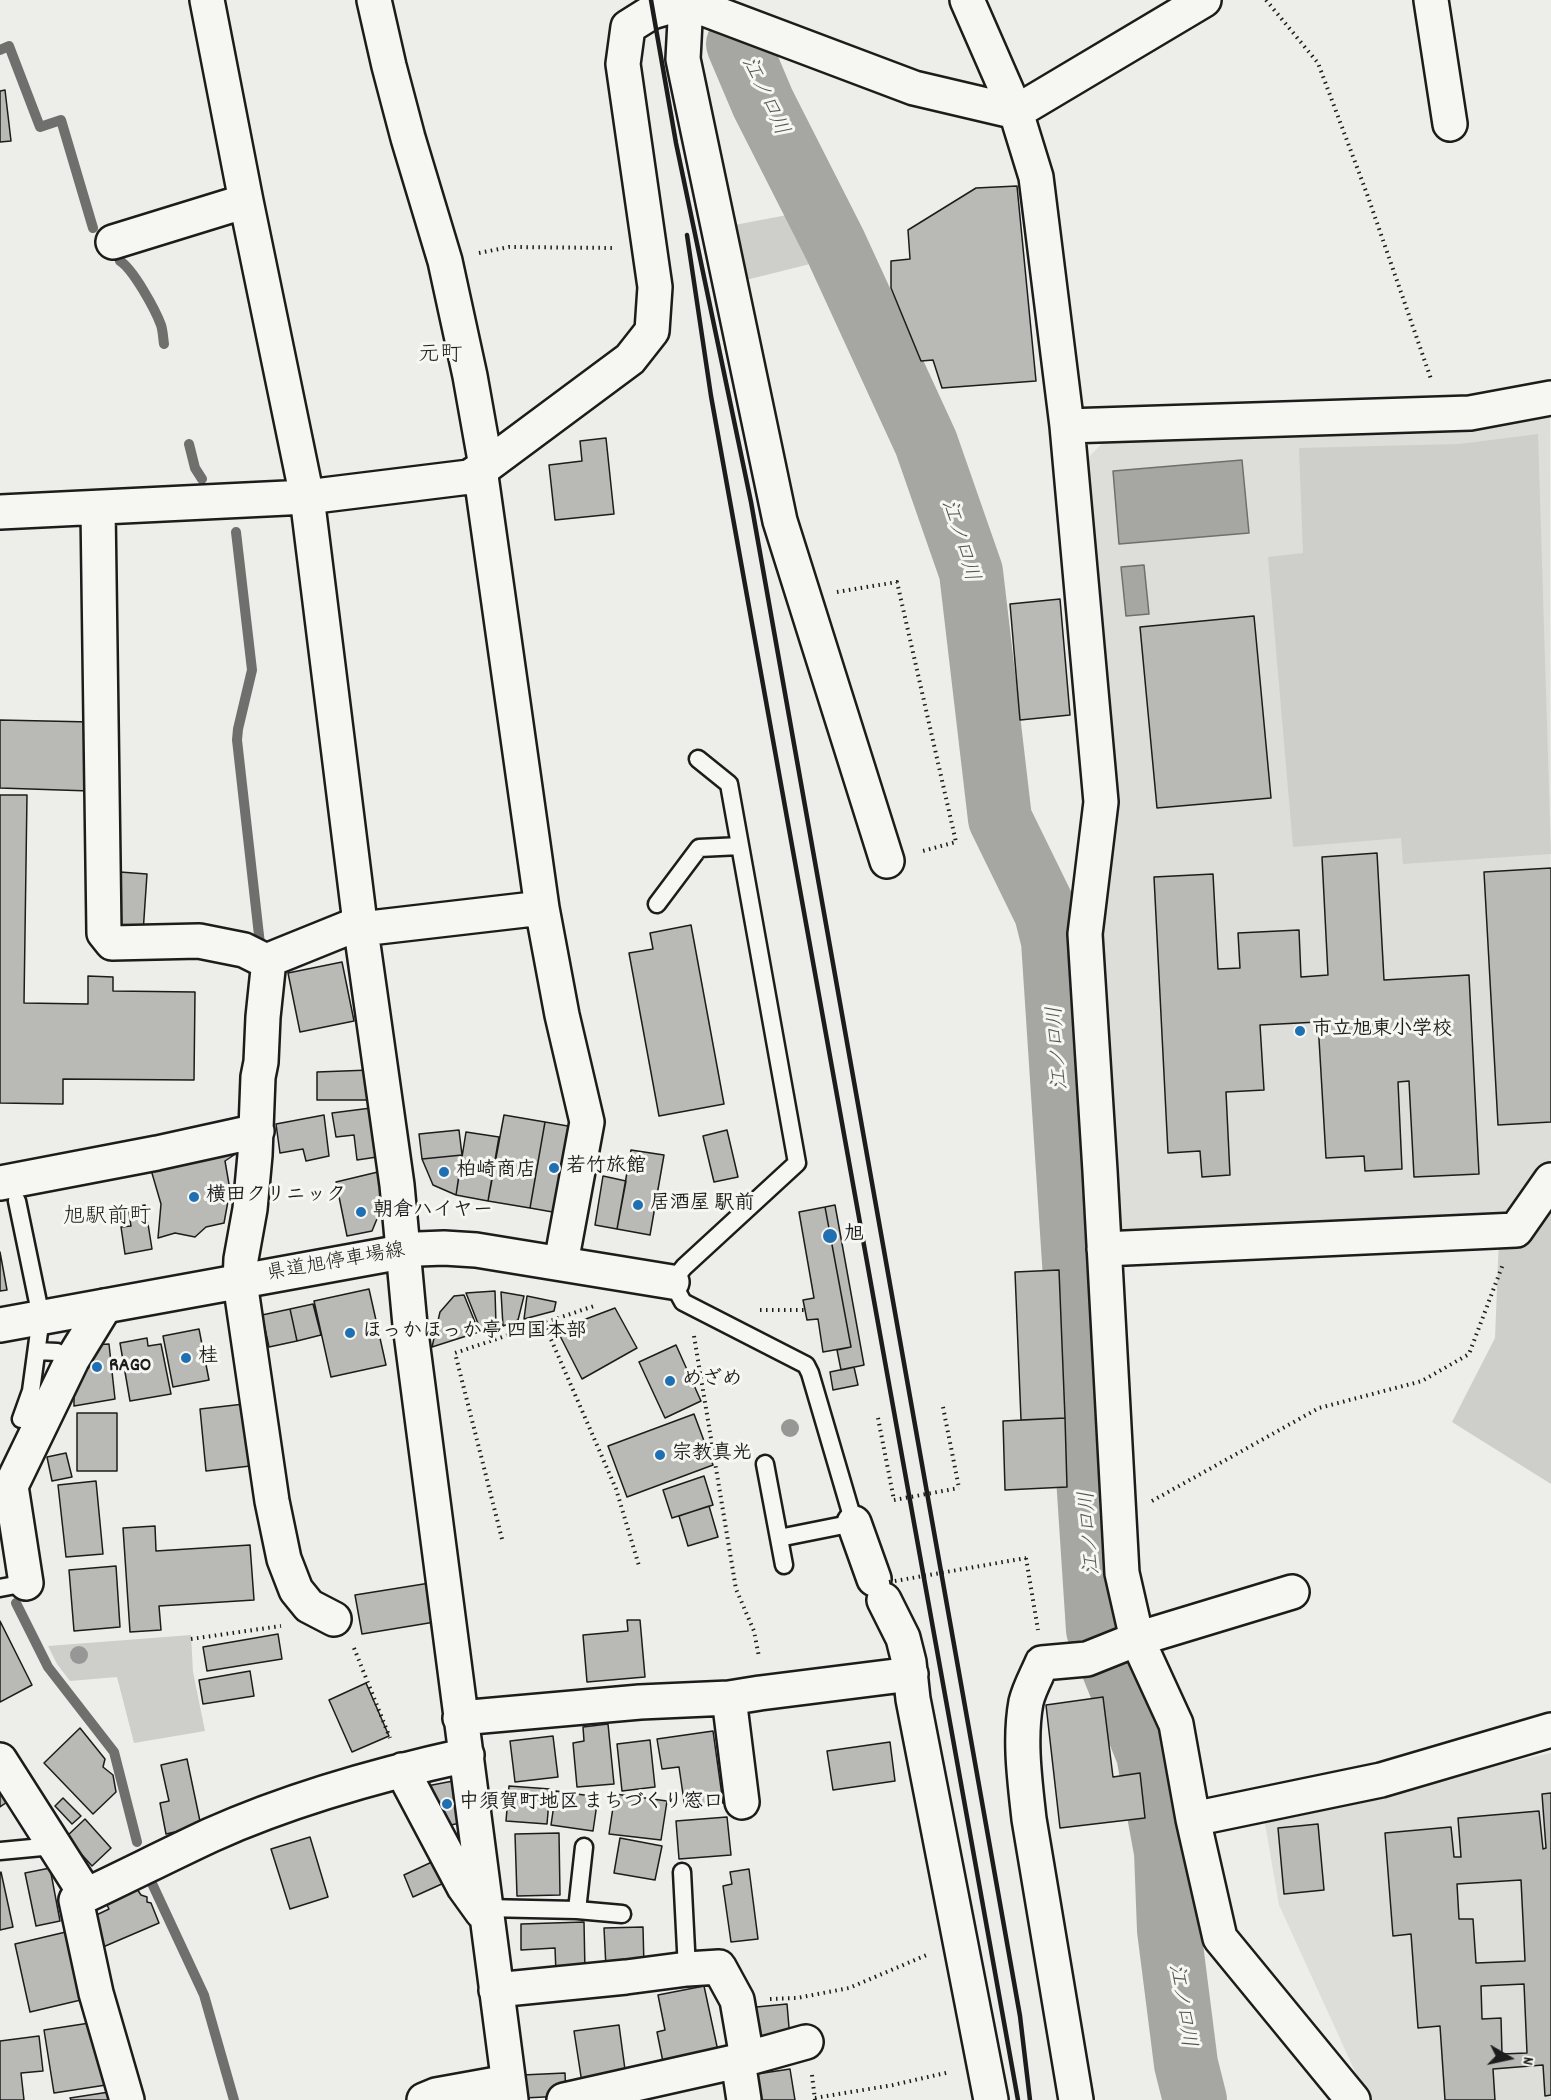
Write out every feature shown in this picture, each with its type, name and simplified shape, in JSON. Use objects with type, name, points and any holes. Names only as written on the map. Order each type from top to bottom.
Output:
[{"type":"street","points":[[207,0],[307,497],[361,926],[397,1185],[410,1325],[509,2091],[436,2095],[424,2100]]},
{"type":"street","points":[[374,0],[405,128],[445,261],[470,376],[542,908],[562,1015],[587,1122],[561,1263]]},
{"type":"street","points":[[967,0],[1016,112],[1036,177],[1067,426],[1101,802],[1084,934],[1122,1573],[1130,1641],[1176,1724],[1193,1819],[1220,1938],[1353,2100]]},
{"type":"street","points":[[0,512],[307,497],[469,477],[630,359],[652,331],[655,287],[624,64],[628,27],[652,12],[686,2],[915,88],[1016,112],[1204,0]]},
{"type":"street","points":[[1431,0],[1450,124]]},
{"type":"street","points":[[686,2],[683,59],[780,521],[887,861]]},
{"type":"street","points":[[113,242],[246,201]]},
{"type":"street","points":[[1067,426],[1470,413],[1551,398]]},
{"type":"street","points":[[98,508],[104,933],[112,943],[199,941],[244,950],[261,959],[269,960],[341,930],[361,926],[542,908]]},
{"type":"street","points":[[269,960],[258,1077],[257,1131],[250,1209],[241,1258],[240,1282],[272,1501],[284,1558],[296,1590],[309,1606],[334,1619]]},
{"type":"street","points":[[9,1192],[157,1153],[257,1131]]},
{"type":"street","points":[[1104,1249],[1516,1230],[1551,1180]]},
{"type":"street","name":"県道旭停車場線","points":[[0,1325],[418,1249],[455,1249],[561,1263],[672,1282]]},
{"type":"street","points":[[13,1586],[10,1465],[40,1395],[64,1356],[105,1306]]},
{"type":"street","points":[[854,1523],[903,1638],[984,2068],[992,2100]]},
{"type":"street","points":[[1076,2100],[1029,1819],[1024,1726],[1026,1701],[1042,1663],[1087,1659],[1130,1641],[1292,1592]]},
{"type":"street","points":[[460,1718],[744,1695],[910,1674]]},
{"type":"street","points":[[742,1802],[744,1695]]},
{"type":"street","points":[[1193,1819],[1381,1780],[1551,1730]]},
{"type":"street","points":[[127,2100],[96,1993],[76,1900],[212,1834],[284,1806],[402,1770],[467,1755]]},
{"type":"street","points":[[0,1761],[52,1846],[86,1895]]},
{"type":"street","points":[[402,1770],[465,1887],[486,1913]]},
{"type":"street","points":[[496,1990],[719,1967],[737,2000],[743,2059],[744,2100]]},
{"type":"street","points":[[564,2100],[743,2059],[806,2042]]},
{"type":"lane","points":[[698,759],[729,784],[797,1163],[684,1267],[672,1282],[683,1302],[806,1365],[854,1523],[779,1538]]},
{"type":"lane","points":[[657,904],[699,848],[740,846]]},
{"type":"lane","points":[[9,1192],[41,1317],[37,1351],[40,1395],[21,1419]]},
{"type":"lane","points":[[37,1351],[64,1356]]},
{"type":"lane","points":[[765,1464],[784,1565]]},
{"type":"lane","points":[[0,1851],[52,1846]]},
{"type":"lane","points":[[577,1910],[584,1847]]},
{"type":"lane","points":[[682,1872],[687,1969]]},
{"type":"lane","points":[[486,1913],[577,1910],[622,1914]]},
{"type":"path","points":[[1266,0],[1318,63],[1367,194],[1443,414]]},
{"type":"path","points":[[445,261],[509,247],[649,248]]},
{"type":"path","points":[[804,597],[897,582],[956,842],[887,861]]},
{"type":"path","points":[[1119,1519],[1319,1408],[1422,1382],[1469,1354],[1516,1230]]},
{"type":"path","points":[[502,1539],[455,1353],[565,1314]]},
{"type":"path","points":[[544,1323],[616,1489],[639,1566]]},
{"type":"path","points":[[692,1326],[736,1589],[754,1631],[760,1664],[744,1695]]},
{"type":"path","points":[[878,1418],[894,1500],[959,1488],[943,1407]]},
{"type":"path","points":[[883,1587],[1026,1558],[1037,1623]]},
{"type":"path","points":[[191,1639],[334,1619],[347,1633],[356,1652],[402,1770]]},
{"type":"path","points":[[737,2000],[796,1998],[849,1988],[930,1954],[961,1944]]},
{"type":"path","points":[[815,2098],[893,2085],[945,2072],[984,2068]]},
{"type":"shaded area","points":[[798,213],[830,259],[738,282],[729,226]]},
{"type":"shaded area","points":[[1550,415],[1551,1159],[1509,1225],[1120,1238],[1101,932],[1117,795],[1087,459],[1108,437],[1464,432]]},
{"type":"shaded area","points":[[1538,434],[1551,854],[1403,864],[1401,838],[1293,847],[1268,557],[1303,553],[1299,448],[1459,444]]},
{"type":"shaded area","points":[[1242,460],[1249,533],[1119,544],[1113,471]]},
{"type":"shaded area","points":[[1144,565],[1149,614],[1126,616],[1121,567]]},
{"type":"shaded area","points":[[1551,1208],[1551,1484],[1452,1422],[1495,1338],[1500,1213]]},
{"type":"shaded area","points":[[191,1635],[193,1672],[205,1731],[134,1743],[117,1677],[70,1681],[57,1664],[48,1646]]},
{"type":"shaded area","points":[[1551,1753],[1551,2100],[1368,2100],[1279,1905],[1264,1818]]},
{"type":"building","points":[[5,90],[11,141],[0,142],[0,91]]},
{"type":"building","points":[[1017,186],[1036,381],[942,388],[933,360],[921,361],[891,288],[891,261],[910,259],[908,230],[976,188]]},
{"type":"building","points":[[606,438],[614,514],[555,520],[549,465],[582,461],[580,441]]},
{"type":"building","points":[[1060,599],[1070,715],[1020,720],[1010,604]]},
{"type":"building","points":[[1254,616],[1271,798],[1157,808],[1140,627]]},
{"type":"building","points":[[0,720],[91,722],[90,791],[0,788]]},
{"type":"building","points":[[0,795],[27,795],[24,1003],[88,1004],[88,976],[113,977],[113,991],[195,992],[194,1080],[63,1079],[63,1104],[0,1103]]},
{"type":"building","points":[[1377,853],[1384,980],[1469,975],[1479,1174],[1414,1177],[1409,1081],[1398,1082],[1402,1169],[1365,1171],[1364,1156],[1326,1158],[1318,1022],[1260,1025],[1264,1090],[1226,1092],[1230,1175],[1202,1177],[1200,1151],[1168,1153],[1154,877],[1213,874],[1218,969],[1240,968],[1238,933],[1299,930],[1301,977],[1328,975],[1322,857]]},
{"type":"building","points":[[1551,868],[1551,1122],[1498,1125],[1484,872]]},
{"type":"building","points":[[120,872],[147,874],[143,933],[117,931]]},
{"type":"building","points":[[691,925],[724,1104],[659,1116],[629,953],[653,949],[650,933]]},
{"type":"building","points":[[342,962],[354,1021],[300,1032],[288,973]]},
{"type":"building","points":[[370,1070],[370,1100],[317,1100],[317,1072]]},
{"type":"building","points":[[371,1108],[377,1157],[357,1160],[354,1135],[336,1137],[332,1113]]},
{"type":"building","points":[[324,1115],[329,1156],[306,1161],[303,1149],[280,1153],[276,1124]]},
{"type":"building","points":[[504,1115],[545,1122],[530,1208],[488,1201]]},
{"type":"building","name":"若竹旅館","points":[[545,1122],[579,1128],[564,1214],[530,1208]]},
{"type":"building","points":[[459,1130],[462,1155],[422,1159],[419,1134]]},
{"type":"building","points":[[727,1130],[738,1177],[714,1182],[703,1136]]},
{"type":"building","points":[[466,1132],[499,1137],[488,1201],[456,1195]]},
{"type":"building","name":"横田クリニック","points":[[232,1145],[234,1155],[225,1161],[230,1190],[224,1223],[206,1227],[195,1237],[175,1233],[158,1238],[161,1204],[149,1163]]},
{"type":"building","name":"居酒屋 駅前","points":[[631,1150],[664,1155],[650,1235],[617,1229]]},
{"type":"building","name":"柏崎商店","points":[[462,1155],[456,1195],[433,1185],[422,1159]]},
{"type":"building","name":"朝倉ハイヤー","points":[[382,1171],[388,1192],[372,1231],[347,1236],[336,1182]]},
{"type":"building","points":[[603,1176],[626,1181],[617,1229],[595,1225]]},
{"type":"building","points":[[145,1205],[152,1249],[125,1254],[121,1227],[131,1226],[128,1208]]},
{"type":"building","points":[[835,1205],[864,1365],[841,1370],[837,1350],[851,1347],[825,1207]]},
{"type":"building","points":[[825,1207],[851,1347],[823,1352],[818,1319],[807,1320],[803,1300],[814,1298],[799,1212]]},
{"type":"building","points":[[0,1252],[7,1290],[0,1291]]},
{"type":"building","points":[[1059,1270],[1065,1418],[1021,1420],[1015,1272]]},
{"type":"building","name":"ほっかほっか亭 四国本部","points":[[369,1289],[386,1365],[331,1377],[314,1301]]},
{"type":"building","points":[[495,1291],[496,1325],[481,1331],[466,1293]]},
{"type":"building","points":[[501,1292],[524,1296],[518,1320],[503,1326]]},
{"type":"building","points":[[464,1295],[479,1332],[432,1347],[440,1312],[454,1296]]},
{"type":"building","points":[[527,1296],[556,1302],[554,1311],[524,1319]]},
{"type":"building","points":[[313,1304],[321,1335],[297,1341],[290,1309]]},
{"type":"building","points":[[615,1308],[637,1348],[582,1379],[557,1330]]},
{"type":"building","points":[[290,1309],[297,1341],[269,1347],[262,1315]]},
{"type":"building","name":"桂","points":[[199,1329],[209,1380],[173,1387],[163,1336]]},
{"type":"building","points":[[147,1338],[148,1346],[161,1344],[171,1394],[130,1401],[120,1343]]},
{"type":"building","name":"RAGO","points":[[109,1344],[115,1399],[74,1406],[74,1388],[93,1345]]},
{"type":"building","name":"めざめ","points":[[676,1345],[701,1401],[665,1418],[639,1362]]},
{"type":"building","points":[[854,1367],[858,1385],[833,1390],[830,1372]]},
{"type":"building","points":[[253,1403],[259,1465],[206,1471],[200,1409]]},
{"type":"building","points":[[77,1413],[117,1413],[117,1471],[77,1471]]},
{"type":"building","name":"宗教真光","points":[[694,1414],[713,1465],[627,1497],[608,1446]]},
{"type":"building","points":[[1065,1418],[1067,1487],[1005,1490],[1003,1421]]},
{"type":"building","points":[[66,1453],[72,1477],[52,1481],[47,1457]]},
{"type":"building","points":[[704,1476],[713,1505],[672,1518],[663,1490]]},
{"type":"building","points":[[96,1481],[103,1554],[66,1557],[58,1485]]},
{"type":"building","points":[[709,1506],[718,1537],[688,1546],[679,1516]]},
{"type":"building","points":[[155,1526],[156,1551],[250,1545],[254,1600],[159,1606],[161,1630],[130,1632],[123,1528]]},
{"type":"building","points":[[116,1566],[120,1627],[74,1631],[69,1570]]},
{"type":"building","points":[[436,1582],[441,1621],[362,1634],[355,1595]]},
{"type":"building","points":[[627,1620],[640,1620],[645,1677],[587,1682],[583,1635],[628,1631]]},
{"type":"building","points":[[0,1621],[32,1685],[0,1702]]},
{"type":"building","points":[[278,1634],[282,1659],[207,1671],[203,1647]]},
{"type":"building","points":[[250,1671],[254,1696],[203,1704],[199,1680]]},
{"type":"building","points":[[366,1683],[389,1736],[352,1752],[329,1700]]},
{"type":"building","points":[[1103,1697],[1113,1777],[1140,1773],[1145,1818],[1060,1828],[1046,1705]]},
{"type":"building","points":[[608,1724],[614,1784],[577,1787],[573,1743],[584,1741],[583,1727]]},
{"type":"building","points":[[80,1728],[105,1759],[103,1767],[113,1775],[116,1792],[93,1814],[44,1763]]},
{"type":"building","points":[[713,1731],[723,1803],[685,1808],[679,1767],[662,1769],[657,1739]]},
{"type":"building","points":[[553,1736],[558,1777],[515,1782],[510,1741]]},
{"type":"building","points":[[650,1740],[655,1787],[622,1791],[617,1744]]},
{"type":"building","points":[[890,1742],[895,1781],[833,1790],[827,1751]]},
{"type":"building","points":[[187,1759],[201,1826],[166,1834],[160,1803],[169,1801],[161,1765]]},
{"type":"building","name":"中須賀町地区 まちづくり窓口","points":[[458,1780],[466,1822],[435,1828],[427,1786]]},
{"type":"building","points":[[0,1783],[10,1800],[0,1807]]},
{"type":"building","points":[[509,1786],[550,1789],[547,1824],[506,1821]]},
{"type":"building","points":[[556,1791],[598,1797],[593,1831],[551,1825]]},
{"type":"building","points":[[1551,1793],[1551,2095],[1545,2096],[1543,2065],[1493,2069],[1495,2100],[1445,2100],[1440,2026],[1418,2028],[1411,1934],[1393,1936],[1385,1833],[1451,1827],[1454,1857],[1461,1857],[1458,1818],[1539,1811],[1543,1849],[1546,1848],[1542,1794]],"holes":[[[1521,1880],[1525,1961],[1476,1963],[1473,1919],[1459,1919],[1457,1884]],[[1524,1984],[1527,2053],[1502,2054],[1501,2018],[1482,2019],[1481,1986]]]},
{"type":"building","points":[[615,1794],[667,1801],[661,1840],[609,1834]]},
{"type":"building","points":[[63,1798],[81,1816],[72,1824],[55,1806]]},
{"type":"building","points":[[727,1817],[731,1855],[679,1859],[676,1821]]},
{"type":"building","points":[[85,1819],[111,1848],[92,1866],[66,1837]]},
{"type":"building","points":[[1318,1824],[1324,1890],[1284,1894],[1278,1828]]},
{"type":"building","points":[[559,1833],[560,1895],[517,1896],[515,1834]]},
{"type":"building","points":[[310,1837],[328,1897],[290,1909],[271,1849]]},
{"type":"building","points":[[620,1838],[662,1846],[655,1880],[614,1873]]},
{"type":"building","points":[[434,1861],[444,1883],[413,1897],[404,1875]]},
{"type":"building","points":[[50,1868],[60,1921],[36,1926],[25,1873]]},
{"type":"building","points":[[749,1869],[758,1939],[731,1942],[723,1886],[732,1884],[730,1872]]},
{"type":"building","points":[[0,1873],[13,1927],[0,1930]]},
{"type":"building","points":[[137,1889],[141,1895],[147,1897],[147,1902],[151,1903],[159,1923],[103,1947],[88,1919],[109,1909],[105,1901]]},
{"type":"building","points":[[584,1922],[585,1972],[556,1973],[555,1948],[521,1950],[521,1924]]},
{"type":"building","points":[[643,1927],[644,1967],[606,1968],[604,1928]]},
{"type":"building","points":[[70,1931],[85,1999],[30,2012],[15,1944]]},
{"type":"building","points":[[704,1986],[718,2051],[663,2062],[657,2032],[665,2030],[658,1995]]},
{"type":"building","points":[[787,2004],[790,2039],[749,2042],[746,2008]]},
{"type":"building","points":[[96,2022],[106,2085],[54,2093],[44,2030]]},
{"type":"building","points":[[619,2025],[626,2077],[582,2083],[574,2031]]},
{"type":"building","points":[[39,2036],[43,2071],[21,2073],[24,2100],[0,2100],[0,2041]]},
{"type":"building","points":[[790,2069],[795,2100],[761,2100],[757,2074]]},
{"type":"building","points":[[565,2073],[566,2096],[523,2098],[522,2075]]},
{"type":"building","points":[[109,2092],[110,2100],[71,2100],[70,2098]]},
{"type":"waterway","name":"江ノ口川","points":[[738,44],[763,103],[835,245],[926,443],[971,572],[1000,819],[1046,913],[1053,941],[1098,1630],[1148,1754],[1166,1852],[1169,1930],[1186,2064],[1195,2100]]},
{"type":"waterway","points":[[0,50],[9,46],[40,127],[61,120],[93,228]]},
{"type":"waterway","points":[[120,261],[137,281],[154,309],[161,325],[164,344]]},
{"type":"waterway","points":[[189,444],[195,468],[202,479]]},
{"type":"waterway","points":[[236,532],[252,670],[237,740],[261,953]]},
{"type":"waterway","points":[[16,1603],[48,1667],[114,1752],[137,1842]]},
{"type":"waterway","points":[[149,1877],[204,1995],[234,2100]]},
{"type":"railway","points":[[651,0],[676,143],[751,502],[1020,2016],[1030,2100]]},
{"type":"railway","points":[[687,235],[711,396],[1018,2100]]},
{"type":"place","name":"市立旭東小学校","points":[[1300,1031]]},
{"type":"place","name":"若竹旅館","points":[[554,1168]]},
{"type":"place","name":"柏崎商店","points":[[444,1172]]},
{"type":"place","name":"横田クリニック","points":[[194,1197]]},
{"type":"place","name":"居酒屋 駅前","points":[[638,1205]]},
{"type":"place","name":"朝倉ハイヤー","points":[[361,1212]]},
{"type":"place","name":"旭","points":[[830,1236]]},
{"type":"place","name":"ほっかほっか亭 四国本部","points":[[350,1333]]},
{"type":"place","name":"桂","points":[[186,1358]]},
{"type":"place","name":"RAGO","points":[[97,1367]]},
{"type":"place","name":"めざめ","points":[[670,1381]]},
{"type":"place","name":"宗教真光","points":[[660,1455]]},
{"type":"place","name":"中須賀町地区 まちづくり窓口","points":[[447,1804]]},
{"type":"district","name":"元町","points":[[440,357]]},
{"type":"district","name":"旭駅前町","points":[[107,1219]]}]
